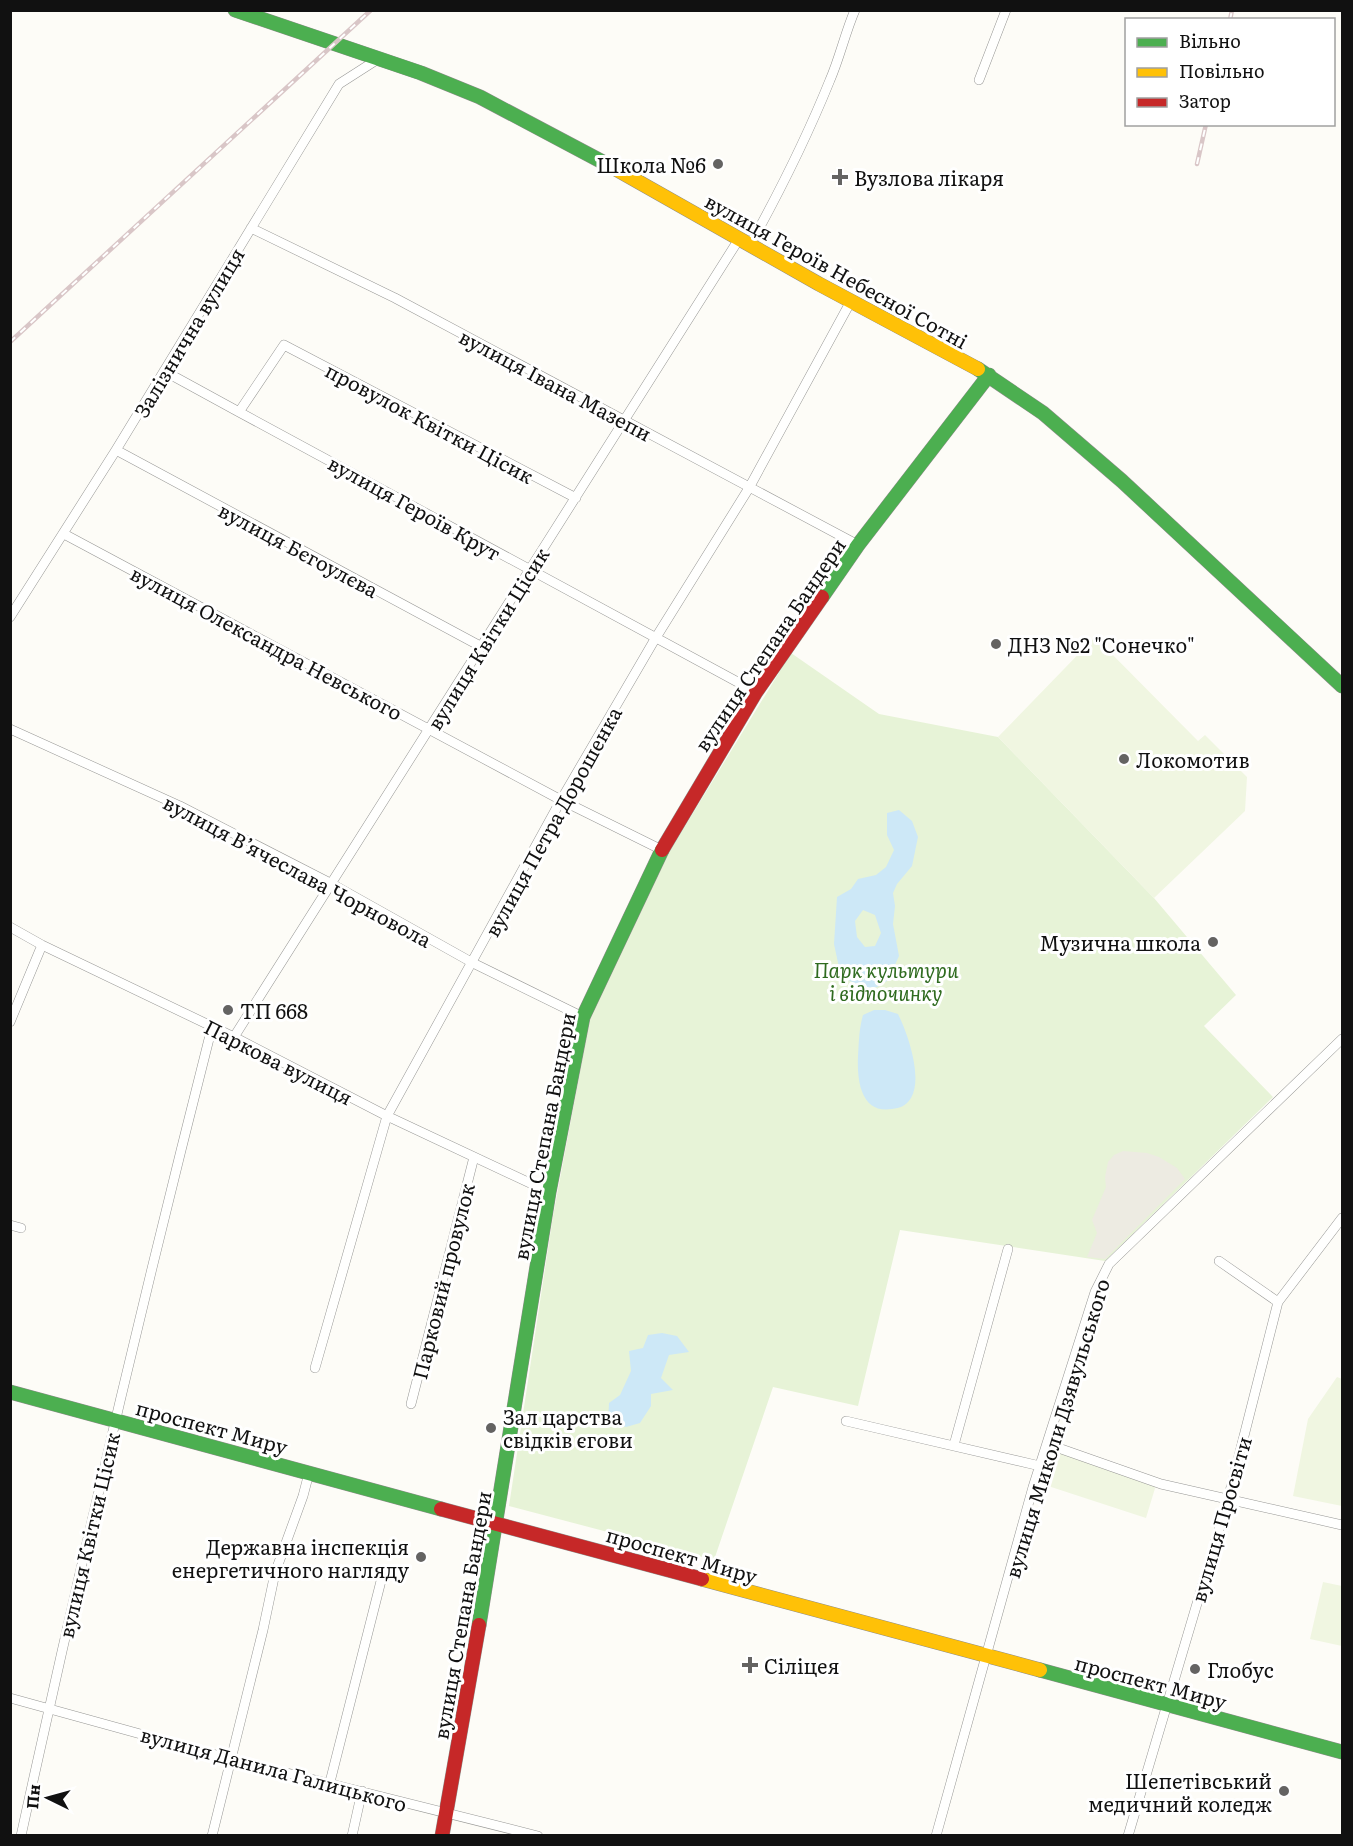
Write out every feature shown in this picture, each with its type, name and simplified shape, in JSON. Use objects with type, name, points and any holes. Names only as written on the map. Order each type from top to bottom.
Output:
[{"type":"street","name":"вулиця Героїв Небесної Сотні","points":[[235,10],[421,73],[480,97],[572,145],[851,301],[989,375],[1043,413],[1113,473],[1342,686]]},
{"type":"street","name":"вулиця Квітки Цісик","points":[[234,1037],[625,420],[745,242],[793,164],[840,56],[855,10]]},
{"type":"street","points":[[979,80],[1006,10]]},
{"type":"street","name":"Залізнична вулиця","points":[[10,617],[116,450],[339,84],[378,59]]},
{"type":"street","name":"вулиця Івана Мазепи","points":[[251,228],[395,298],[858,545]]},
{"type":"street","name":"вулиця Петра Дорошенка","points":[[315,1368],[387,1116],[561,800],[655,639],[749,488],[851,301]]},
{"type":"street","name":"провулок Квітки Цісик","points":[[239,412],[284,345],[576,498]]},
{"type":"street","name":"вулиця Героїв Крут","points":[[164,371],[756,692]]},
{"type":"street","name":"вулиця Степана Бандери","points":[[442,1836],[497,1523],[549,1192],[583,1017],[662,850],[756,692],[858,545],[989,375]]},
{"type":"street","name":"вулиця Бєгоулєва","points":[[116,450],[482,647]]},
{"type":"street","name":"вулиця Олександра Невського","points":[[64,534],[561,800],[662,850]]},
{"type":"street","name":"вулиця Вʼячеслава Чорновола","points":[[10,729],[180,806],[332,884],[473,963],[583,1017]]},
{"type":"street","name":"Паркова вулиця","points":[[10,927],[42,945],[234,1037],[387,1116],[549,1192]]},
{"type":"street","points":[[10,1022],[42,945]]},
{"type":"street","name":"вулиця Квітки Цісик","points":[[21,1836],[115,1420],[212,1027]]},
{"type":"street","name":"вулиця Миколи Дзявульського","points":[[936,1836],[1040,1466],[1095,1292],[1109,1264],[1342,1039]]},
{"type":"street","name":"Парковий провулок","points":[[411,1404],[474,1157]]},
{"type":"street","name":"вулиця Просвіти","points":[[1128,1836],[1228,1499],[1278,1302],[1342,1218]]},
{"type":"street","points":[[10,1225],[21,1228]]},
{"type":"street","points":[[954,1445],[1008,1249]]},
{"type":"street","points":[[1219,1261],[1278,1302]]},
{"type":"street","name":"проспект Миру","points":[[10,1392],[1342,1752]]},
{"type":"street","points":[[846,1421],[1040,1466]]},
{"type":"street","points":[[1047,1444],[1161,1484],[1342,1525]]},
{"type":"street","points":[[212,1836],[275,1574],[309,1473]]},
{"type":"street","points":[[330,1782],[382,1577]]},
{"type":"street","name":"вулиця Данила Галицького","points":[[10,1698],[231,1759],[538,1836]]},
{"type":"street","points":[[352,1836],[362,1791]]},
{"type":"green space","name":"Локомотив","points":[[1095,637],[1198,741],[1205,735],[1247,777],[1245,811],[1154,898],[998,737]]},
{"type":"green space","name":"Парк культури і відпочинку","points":[[791,653],[879,714],[998,737],[1154,898],[1236,995],[1204,1026],[1273,1097],[1105,1261],[900,1230],[858,1406],[773,1387],[714,1560],[509,1506],[553,1216],[590,1018],[668,854]]},
{"type":"green space","points":[[1337,1377],[1342,1379],[1342,1506],[1293,1496],[1308,1419]]},
{"type":"green space","points":[[1057,1450],[1156,1485],[1146,1518],[1042,1484],[1051,1452]]},
{"type":"green space","points":[[1323,1582],[1342,1586],[1342,1646],[1310,1639]]},
{"type":"shaded area","points":[[1123,1151],[1147,1153],[1159,1157],[1177,1168],[1185,1179],[1105,1259],[1087,1257],[1097,1233],[1092,1220],[1106,1187],[1108,1162],[1114,1155]]},
{"type":"water","points":[[899,810],[912,821],[918,837],[912,866],[897,884],[893,893],[895,906],[893,924],[899,956],[894,967],[897,975],[877,987],[867,988],[850,981],[840,972],[834,944],[837,897],[851,889],[858,879],[876,875],[886,867],[894,850],[887,835],[887,813]],"holes":[[[863,910],[875,915],[881,933],[875,946],[865,947],[857,937],[855,921]]]},
{"type":"water","points":[[874,1010],[885,1010],[898,1014],[913,1056],[914,1089],[909,1101],[898,1108],[881,1109],[873,1106],[867,1100],[860,1084],[858,1065],[861,1025],[863,1015]]},
{"type":"water","points":[[662,1333],[677,1336],[689,1352],[669,1355],[661,1378],[673,1390],[651,1394],[651,1406],[640,1423],[626,1427],[608,1422],[609,1403],[620,1395],[631,1371],[629,1351],[643,1348],[648,1335]]},
{"type":"railway","points":[[10,342],[371,10]]},
{"type":"railway","points":[[1230,18],[1232,10]]},
{"type":"railway","points":[[1197,164],[1206,126]]},
{"type":"traffic: fast","points":[[235,10],[421,73],[480,97],[614,168]]},
{"type":"traffic: fast","points":[[978,369],[1043,413],[1122,481],[1342,686]]},
{"type":"traffic: fast","points":[[822,597],[858,545],[989,375]]},
{"type":"traffic: fast","points":[[479,1625],[549,1192],[583,1017],[662,850]]},
{"type":"traffic: fast","points":[[10,1392],[441,1509]]},
{"type":"traffic: fast","points":[[1040,1670],[1342,1752]]},
{"type":"traffic: slow","points":[[614,168],[819,284],[978,369]]},
{"type":"traffic: slow","points":[[702,1579],[1040,1670]]},
{"type":"traffic: jam","points":[[662,850],[756,692],[822,597]]},
{"type":"traffic: jam","points":[[441,1509],[702,1579]]},
{"type":"traffic: jam","points":[[442,1836],[479,1625]]},
{"type":"place","name":"Школа №6","points":[[718,164]]},
{"type":"place","name":"Вузлова лікаря","points":[[840,177]]},
{"type":"place","name":"ДНЗ №2 \"Сонечко\"","points":[[996,644]]},
{"type":"place","name":"Локомотив","points":[[1124,759]]},
{"type":"place","name":"Музична школа","points":[[1213,942]]},
{"type":"place","name":"ТП 668","points":[[228,1010]]},
{"type":"place","name":"Зал царства свідків єгови","points":[[491,1428]]},
{"type":"place","name":"Державна інспекція енергетичного нагляду","points":[[421,1557]]},
{"type":"place","name":"Сіліцея","points":[[750,1665]]},
{"type":"place","name":"Глобус","points":[[1195,1669]]},
{"type":"place","name":"Шепетівський медичний коледж","points":[[1284,1791]]}]
